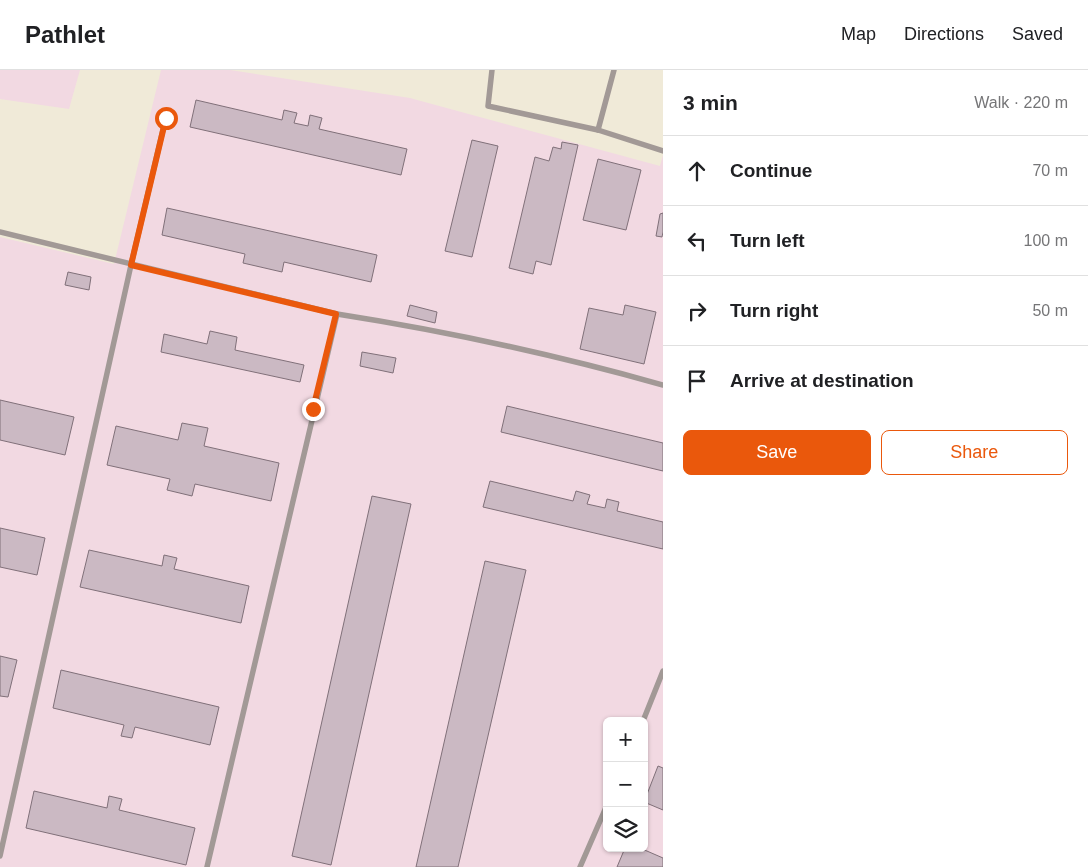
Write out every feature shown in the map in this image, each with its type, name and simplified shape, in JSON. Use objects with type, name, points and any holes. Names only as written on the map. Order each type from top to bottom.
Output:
[{"type":"lane","points":[[492,70],[488,106],[598,130],[663,152]]},
{"type":"lane","points":[[598,130],[614,70]]},
{"type":"lane","points":[[0,856],[131,265],[166,118]]},
{"type":"lane","points":[[0,232],[336,314],[388,322],[596,366],[663,385]]},
{"type":"lane","points":[[207,867],[336,314]]},
{"type":"lane","points":[[644,717],[663,671]]},
{"type":"lane","points":[[580,867],[606,807]]},
{"type":"shaded area","points":[[0,70],[80,70],[69,109],[0,99]]},
{"type":"shaded area","points":[[161,70],[230,70],[410,98],[660,166],[663,155],[663,867],[0,867],[0,237],[114,264]]},
{"type":"building","points":[[196,100],[282,120],[284,110],[297,113],[294,123],[308,126],[310,115],[322,118],[319,129],[407,149],[401,175],[190,127]]},
{"type":"building","points":[[472,140],[498,146],[472,257],[445,251]]},
{"type":"building","points":[[562,142],[578,145],[551,265],[536,261],[533,274],[509,268],[535,157],[549,161],[553,147],[561,149]]},
{"type":"building","points":[[598,159],[641,170],[626,230],[583,220]]},
{"type":"building","points":[[167,208],[377,255],[371,282],[284,262],[282,272],[243,263],[245,254],[162,235]]},
{"type":"building","points":[[663,213],[662,237],[656,236],[660,214]]},
{"type":"building","points":[[68,272],[91,277],[89,290],[65,285]]},
{"type":"building","points":[[410,305],[437,312],[435,323],[407,316]]},
{"type":"building","points":[[625,305],[656,312],[644,364],[580,349],[589,308],[623,315]]},
{"type":"building","points":[[210,331],[237,337],[235,350],[304,365],[300,382],[161,352],[164,334],[207,344]]},
{"type":"building","points":[[362,352],[396,358],[393,373],[360,366]]},
{"type":"building","points":[[0,400],[74,417],[65,455],[0,440]]},
{"type":"building","points":[[507,406],[663,443],[663,471],[501,432]]},
{"type":"building","points":[[182,423],[208,428],[204,446],[279,463],[271,501],[195,484],[192,496],[167,490],[170,479],[107,465],[116,426],[178,440]]},
{"type":"building","points":[[490,481],[573,501],[576,491],[590,495],[587,504],[605,508],[607,499],[619,502],[617,511],[663,522],[663,549],[483,507]]},
{"type":"building","points":[[372,496],[411,504],[331,865],[292,856]]},
{"type":"building","points":[[0,528],[45,538],[37,575],[0,567]]},
{"type":"building","points":[[89,550],[162,566],[164,555],[177,558],[174,569],[249,586],[241,623],[80,587]]},
{"type":"building","points":[[485,561],[526,570],[458,867],[416,867]]},
{"type":"building","points":[[0,656],[17,660],[8,697],[0,696]]},
{"type":"building","points":[[61,670],[219,707],[210,745],[135,727],[132,738],[121,736],[124,725],[53,708]]},
{"type":"building","points":[[658,766],[663,768],[663,810],[648,804],[648,792]]},
{"type":"building","points":[[34,791],[107,808],[109,796],[122,799],[119,810],[195,828],[186,865],[26,828]]},
{"type":"building","points":[[648,851],[663,858],[663,867],[617,867],[623,852]]},
{"type":"route","points":[[166,118],[160,134],[131,265],[336,314],[313,409]]}]
